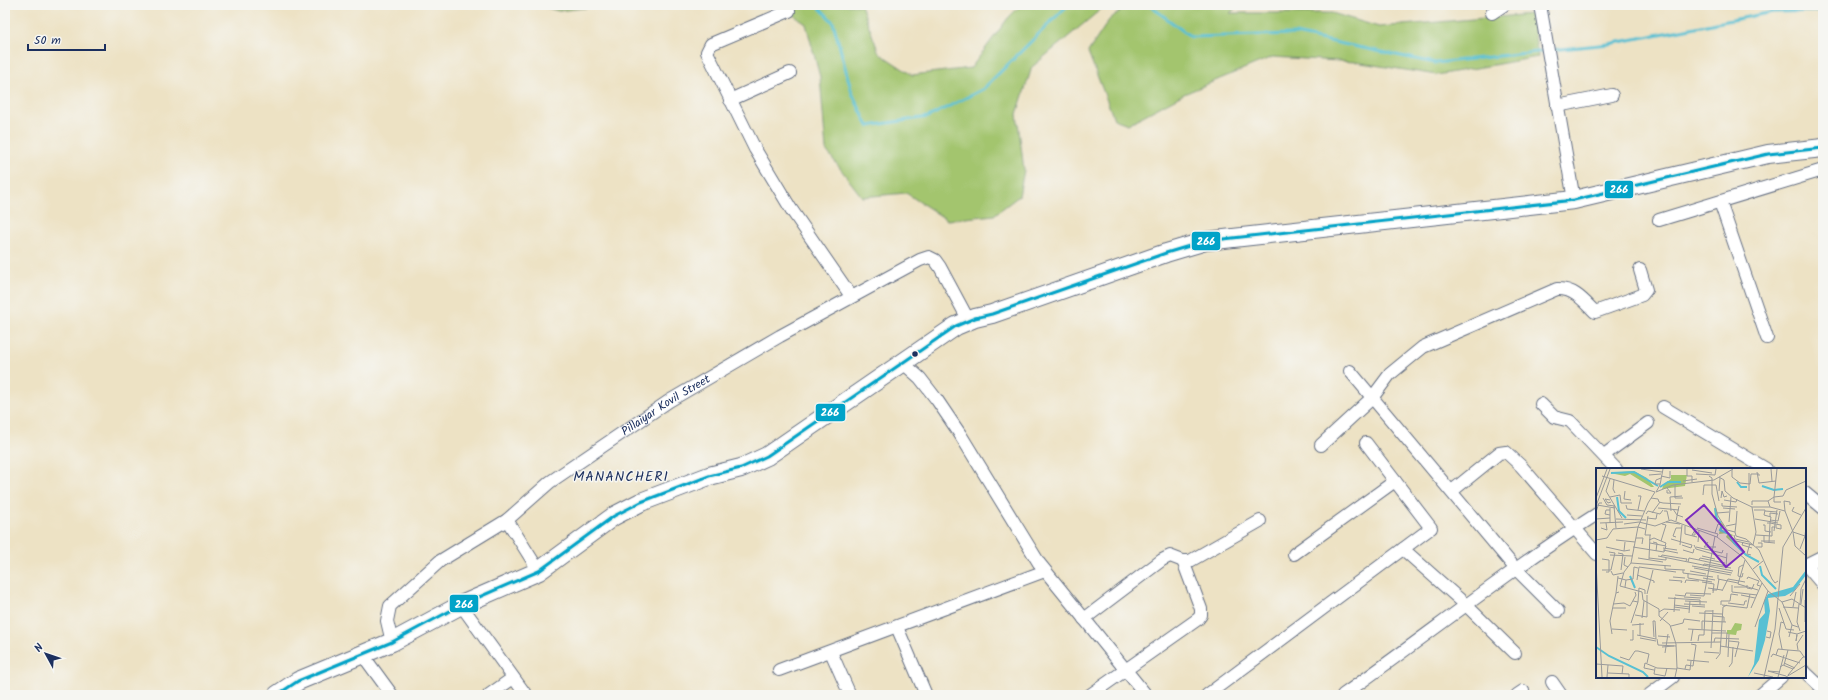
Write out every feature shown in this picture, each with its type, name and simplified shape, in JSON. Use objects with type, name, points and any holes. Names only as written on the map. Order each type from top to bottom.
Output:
[{"type":"main road","points":[[277,695],[298,681],[392,642],[461,605],[539,571],[614,516],[640,502],[709,476],[741,468],[767,456],[902,362],[956,326],[969,321],[1166,253],[1206,241],[1574,200],[1768,154],[1823,148]]},
{"type":"street","points":[[1492,13],[1504,5]]},
{"type":"street","points":[[1540,5],[1548,60],[1574,200]]},
{"type":"street","points":[[789,11],[711,44],[708,48],[708,56],[755,149],[791,209],[851,296]]},
{"type":"street","points":[[730,100],[790,73]]},
{"type":"street","points":[[1557,106],[1612,95]]},
{"type":"street","points":[[1659,220],[1823,170]]},
{"type":"street","points":[[1720,202],[1767,338]]},
{"type":"street","name":"Pillaiyar Kovil Street","points":[[392,642],[387,621],[390,606],[440,561],[507,520],[550,482],[669,401],[851,296],[920,260],[929,257],[935,260],[940,267],[969,321]]},
{"type":"street","points":[[1321,445],[1372,398],[1390,374],[1412,355],[1432,342],[1557,289],[1566,288],[1572,291],[1595,312],[1645,293],[1646,290],[1640,270]]},
{"type":"street","points":[[902,362],[920,378],[938,400],[1045,571],[1124,670],[1146,695]]},
{"type":"street","points":[[1350,371],[1515,568],[1558,611]]},
{"type":"street","points":[[1541,404],[1554,417],[1570,421],[1615,468]]},
{"type":"street","points":[[1663,407],[1764,468]]},
{"type":"street","points":[[1604,455],[1648,423]]},
{"type":"street","points":[[1207,695],[1431,528],[1366,443]]},
{"type":"street","points":[[1452,492],[1499,453],[1506,452],[1533,479],[1574,529],[1596,553]]},
{"type":"street","points":[[1294,554],[1395,481]]},
{"type":"street","points":[[1806,495],[1823,508]]},
{"type":"street","points":[[1343,695],[1515,568],[1596,515]]},
{"type":"street","points":[[507,520],[539,571]]},
{"type":"street","points":[[1084,619],[1162,560],[1170,556],[1183,561],[1190,561],[1260,521]]},
{"type":"street","points":[[1403,549],[1466,605],[1515,653]]},
{"type":"street","points":[[1806,564],[1823,556]]},
{"type":"street","points":[[1090,695],[1198,619],[1201,615],[1201,609],[1183,561]]},
{"type":"street","points":[[1806,566],[1823,585]]},
{"type":"street","points":[[779,670],[831,652],[1045,571]]},
{"type":"street","points":[[461,605],[526,695]]},
{"type":"street","points":[[897,627],[926,695]]},
{"type":"street","points":[[831,652],[850,695]]},
{"type":"street","points":[[362,654],[392,695]]},
{"type":"street","points":[[1806,673],[1823,689]]},
{"type":"street","points":[[489,695],[513,678]]},
{"type":"street","points":[[1649,695],[1673,678]]},
{"type":"street","points":[[1760,695],[1781,678]]},
{"type":"street","points":[[1552,682],[1561,695]]},
{"type":"green space","points":[[538,5],[611,5],[558,11]]},
{"type":"green space","points":[[779,5],[861,5],[879,53],[912,75],[971,68],[1008,18],[1021,5],[1106,5],[1032,67],[1017,114],[1024,170],[1019,196],[994,215],[947,220],[906,193],[862,197],[826,150],[820,77],[806,24]]},
{"type":"green space","points":[[1124,5],[1239,5],[1230,13],[1332,13],[1379,27],[1532,14],[1538,57],[1437,75],[1355,62],[1272,57],[1184,94],[1128,124],[1114,119],[1088,52],[1109,20],[1126,6]]},
{"type":"waterway","points":[[817,5],[833,22],[852,93],[868,126],[928,117],[983,89],[1068,5]]},
{"type":"waterway","points":[[1149,5],[1191,37],[1295,34],[1435,63],[1545,51]]},
{"type":"waterway","points":[[1551,50],[1609,44],[1773,12],[1823,11]]},
{"type":"transit line","name":"266","points":[[277,695],[298,681],[392,642],[461,605],[539,571],[614,516],[641,502],[709,476],[741,468],[767,456],[956,326],[975,318],[992,314],[1166,253],[1206,241],[1574,200],[1768,154],[1823,148]]},
{"type":"district","name":"MANANCHERI","points":[[621,476]]}]
